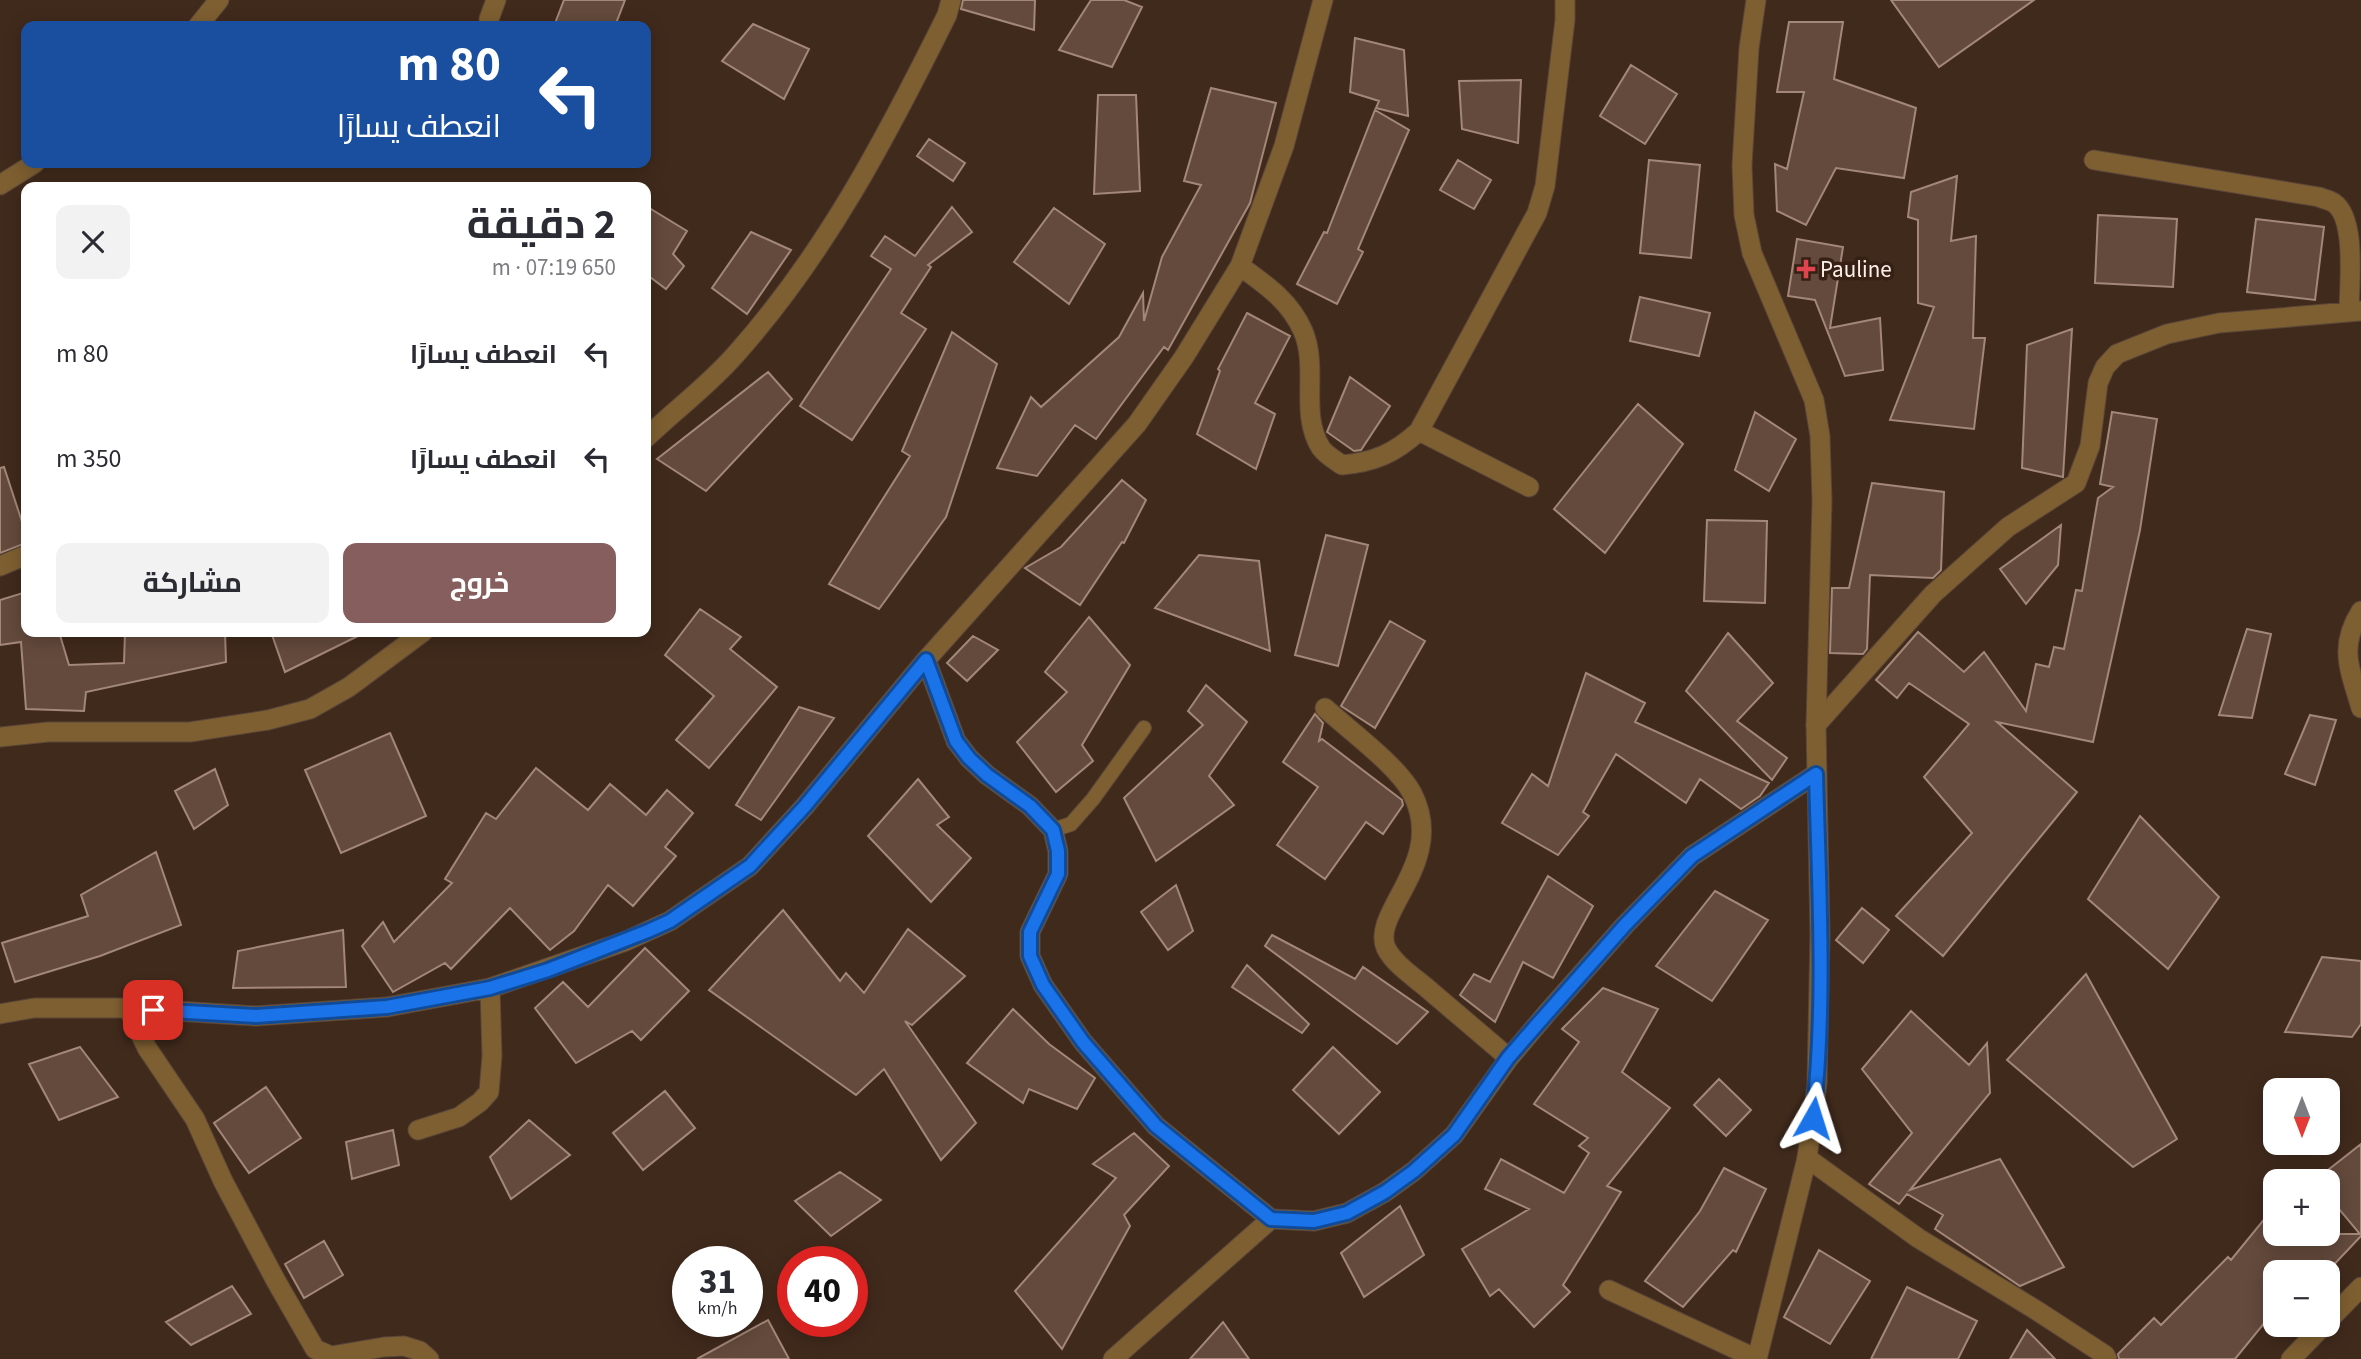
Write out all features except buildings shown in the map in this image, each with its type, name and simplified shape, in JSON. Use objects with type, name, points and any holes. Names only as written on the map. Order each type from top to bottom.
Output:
[{"type":"street","points":[[202,21],[219,0]]},
{"type":"street","points":[[651,433],[734,357],[792,287],[841,214],[899,112],[947,15],[951,0]]},
{"type":"street","points":[[0,1014],[34,1008],[128,1008],[256,1016],[387,1007],[490,988],[626,941],[670,921],[750,866],[805,806],[926,660],[1137,424],[1184,357],[1240,266],[1284,146],[1323,0]]},
{"type":"street","points":[[1240,266],[1276,292],[1290,307],[1304,333],[1311,363],[1310,402],[1315,436],[1323,451],[1342,466],[1378,459],[1401,447],[1419,431],[1537,213],[1545,186],[1565,20],[1565,0]]},
{"type":"street","points":[[1609,1290],[1757,1359],[1807,1158],[1817,1084],[1820,936],[1816,725],[1822,501],[1820,436],[1814,400],[1752,253],[1744,215],[1742,165],[1749,48],[1756,0]]},
{"type":"street","points":[[1816,725],[1933,594],[2008,527],[2076,483],[2090,446],[2098,383],[2105,367],[2117,354],[2167,334],[2219,323],[2355,312],[2349,236],[2343,213],[2334,203],[2319,197],[2094,160]]},
{"type":"street","points":[[0,185],[27,168]]},
{"type":"street","points":[[1419,431],[1529,487]]},
{"type":"street","points":[[0,566],[21,557]]},
{"type":"street","points":[[2361,611],[2349,633],[2346,653],[2361,708]]},
{"type":"street","points":[[0,737],[48,732],[190,732],[268,720],[310,709],[349,687],[416,637]]},
{"type":"street","points":[[926,660],[956,741],[987,775],[1030,806],[1053,830],[1058,851],[1058,874],[1030,932],[1030,956],[1043,985],[1083,1042],[1156,1126],[1271,1219],[1314,1221],[1347,1213],[1385,1192],[1414,1171],[1454,1135],[1508,1058],[1625,925],[1692,856],[1816,774]]},
{"type":"street","points":[[1325,708],[1402,779],[1413,794],[1423,822],[1422,843],[1410,879],[1392,909],[1385,930],[1388,952],[1405,970],[1508,1058]]},
{"type":"street","points":[[418,1130],[459,1116],[480,1102],[489,1091],[492,1056],[490,988]]},
{"type":"street","points":[[128,1008],[147,1048],[195,1119],[275,1281],[315,1349],[331,1356],[404,1346],[420,1351],[429,1359]]},
{"type":"street","points":[[1807,1158],[1918,1238],[2036,1310],[2105,1355],[2107,1359]]},
{"type":"street","points":[[1113,1359],[1271,1219]]},
{"type":"street","points":[[2340,1309],[2361,1287]]},
{"type":"street","points":[[2291,1359],[2312,1337]]},
{"type":"lane","points":[[1053,830],[1071,824],[1079,816],[1144,728]]},
{"type":"place","name":"Pauline","points":[[1806,269]]},
{"type":"route","points":[[153,1010],[256,1016],[387,1007],[490,988],[626,941],[670,921],[750,866],[805,806],[926,660],[956,741],[987,775],[1030,806],[1053,830],[1058,851],[1058,874],[1030,932],[1030,956],[1043,985],[1083,1042],[1156,1126],[1271,1219],[1314,1221],[1347,1213],[1385,1192],[1414,1171],[1454,1135],[1508,1058],[1625,925],[1692,856],[1816,774],[1820,936],[1817,1084],[1813,1118]]}]
